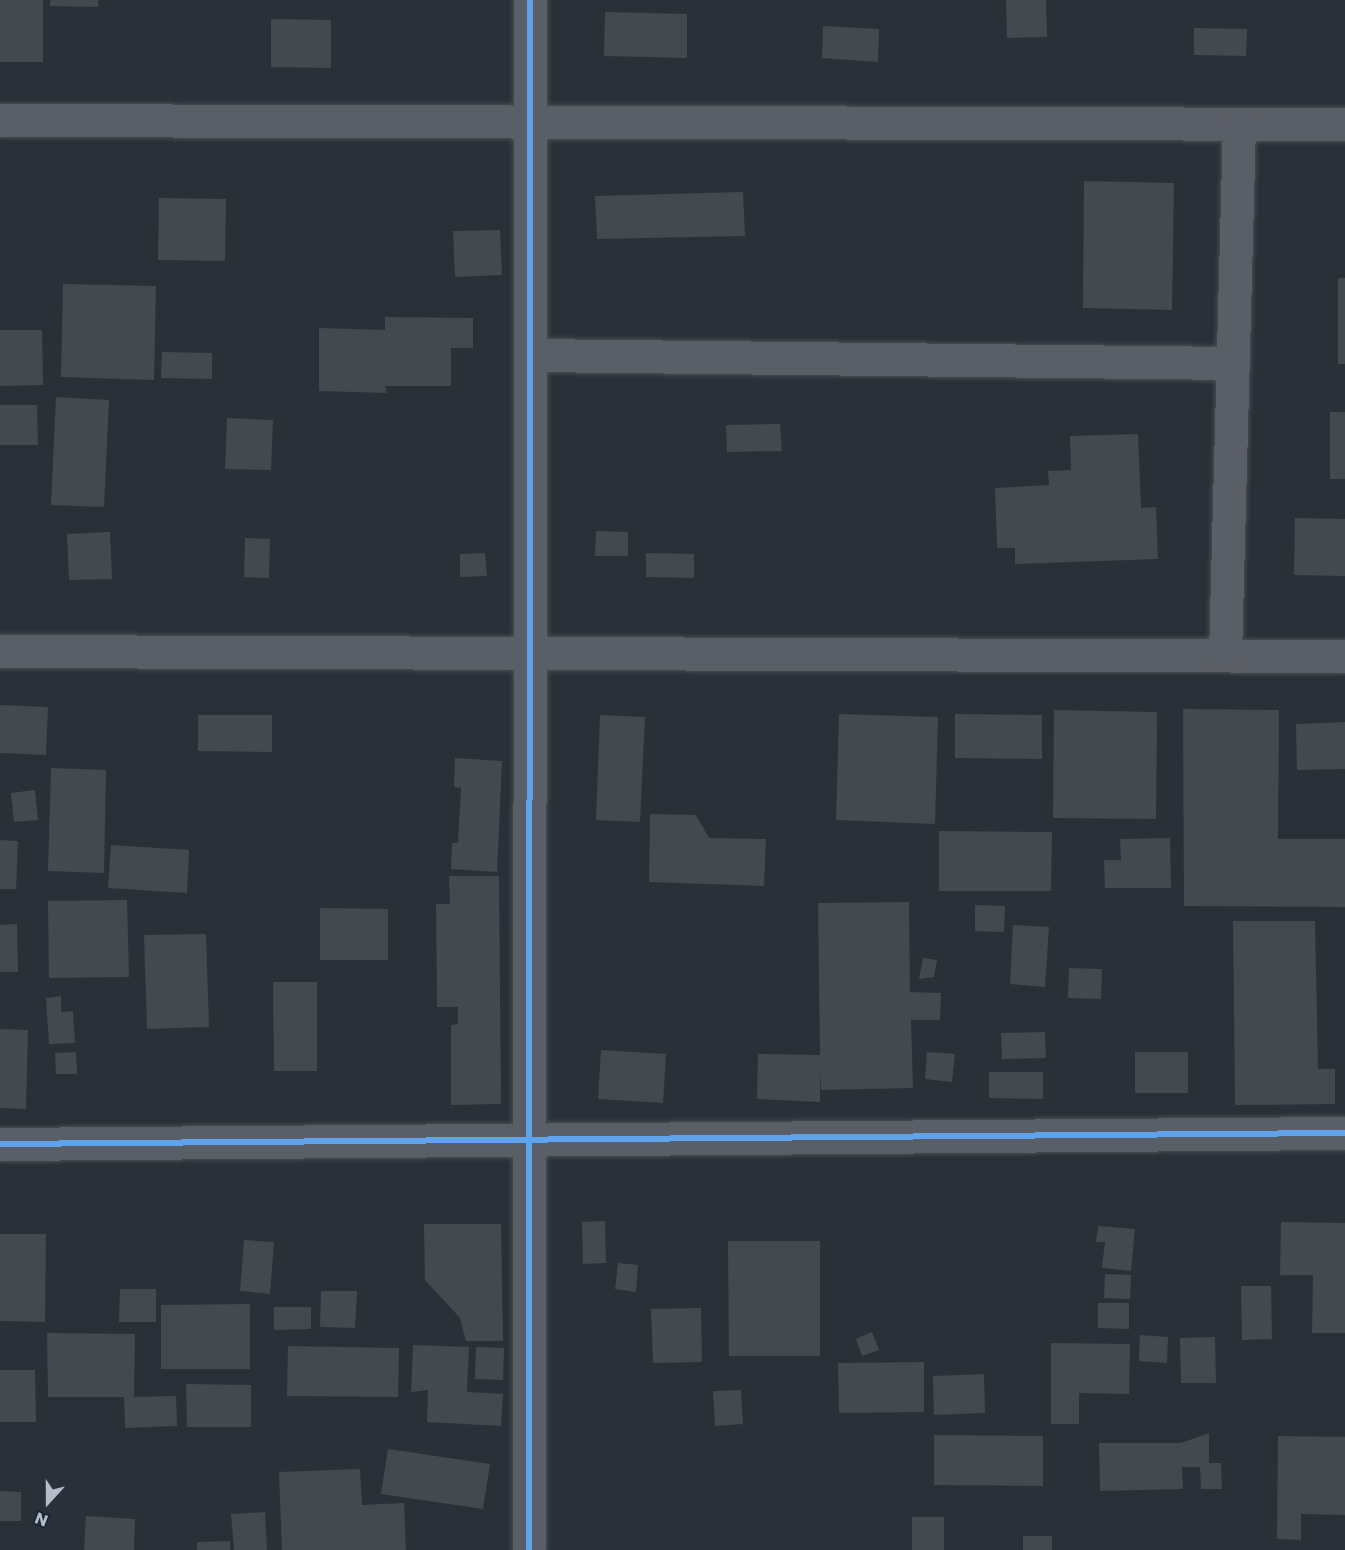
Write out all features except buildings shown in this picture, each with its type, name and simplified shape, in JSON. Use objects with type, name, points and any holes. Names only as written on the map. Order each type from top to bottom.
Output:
[{"type":"street","points":[[529,1550],[530,0]]},
{"type":"street","points":[[0,120],[1345,124]]},
{"type":"street","points":[[1225,655],[1239,124]]},
{"type":"street","points":[[530,355],[1233,363]]},
{"type":"street","points":[[0,651],[1345,656]]},
{"type":"street","points":[[0,1144],[1345,1133]]},
{"type":"cycle path","points":[[529,1550],[530,0]]},
{"type":"cycle path","points":[[0,1144],[1345,1133]]}]
